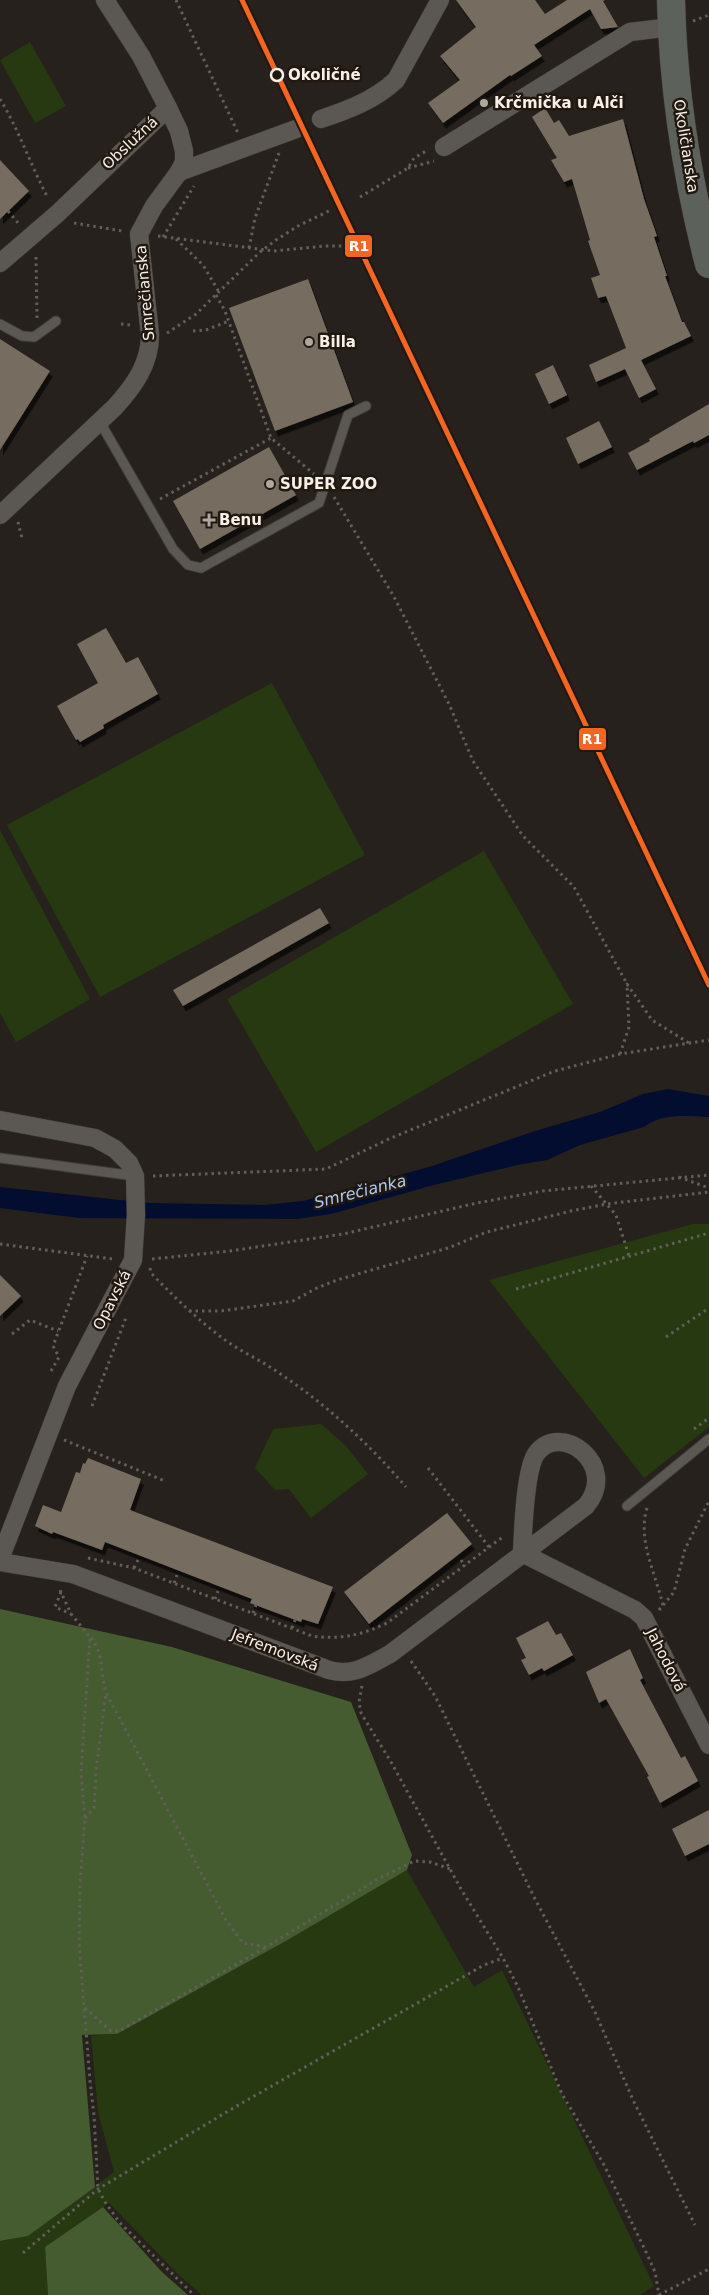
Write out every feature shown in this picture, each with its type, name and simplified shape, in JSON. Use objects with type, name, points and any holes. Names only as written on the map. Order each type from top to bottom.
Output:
[{"type":"main road","name":"Okoličianska","points":[[671,0],[682,24],[679,109],[709,264]]},
{"type":"street","name":"Obslužná","points":[[0,263],[54,216],[168,108],[141,56],[105,0]]},
{"type":"street","points":[[321,119],[351,109],[388,88],[396,80],[440,0]]},
{"type":"street","points":[[444,146],[630,32],[682,24]]},
{"type":"street","name":"Smrečianska","points":[[8,516],[129,391],[143,369],[150,349],[150,327],[139,234],[154,206],[179,172],[184,162],[183,143],[168,108]]},
{"type":"street","points":[[179,172],[290,131]]},
{"type":"street","name":"Opavská","points":[[0,1120],[95,1138],[115,1149],[129,1164],[134,1176],[138,1257],[67,1386],[0,1560]]},
{"type":"street","name":"Jefremovská","points":[[0,1560],[73,1574],[329,1670],[339,1673],[358,1671],[390,1654],[586,1506],[593,1498],[598,1478],[595,1467],[578,1448],[558,1442],[549,1444],[535,1456],[532,1464],[523,1522],[522,1553]]},
{"type":"street","name":"Jahodová","points":[[522,1553],[635,1610],[648,1623],[709,1745]]},
{"type":"lane","points":[[0,324],[22,336],[34,337],[56,321]]},
{"type":"lane","points":[[100,422],[173,549],[188,565],[202,568],[319,502],[348,415],[366,406]]},
{"type":"lane","points":[[0,1158],[134,1176]]},
{"type":"lane","points":[[627,1506],[709,1439]]},
{"type":"path","points":[[176,0],[244,147]]},
{"type":"path","points":[[682,24],[709,15]]},
{"type":"path","points":[[0,99],[20,137],[54,216],[139,234],[264,250],[351,246]]},
{"type":"path","points":[[249,248],[255,218],[290,131]]},
{"type":"path","points":[[408,168],[414,158],[430,148],[444,146]]},
{"type":"path","points":[[360,197],[408,168],[436,160],[444,146]]},
{"type":"path","points":[[163,237],[210,160]]},
{"type":"path","points":[[150,349],[169,332],[196,314],[264,250],[298,226],[329,212]]},
{"type":"path","points":[[30,237],[36,244],[37,322]]},
{"type":"path","points":[[176,238],[203,265],[217,294],[271,438],[307,466]]},
{"type":"path","points":[[193,331],[206,330],[228,321]]},
{"type":"path","points":[[148,505],[271,438]]},
{"type":"path","points":[[332,494],[393,595],[449,704],[473,761],[523,836],[574,887],[628,984],[652,1020],[690,1043]]},
{"type":"path","points":[[8,516],[22,538]]},
{"type":"path","points":[[620,1054],[629,1027],[628,984]]},
{"type":"path","points":[[134,1176],[191,1176],[326,1168],[391,1138],[547,1074],[620,1054],[709,1040]]},
{"type":"path","points":[[0,1244],[87,1256],[138,1257],[230,1251],[322,1237],[477,1203],[543,1191],[709,1175]]},
{"type":"path","points":[[678,1177],[709,1188]]},
{"type":"path","points":[[590,1186],[616,1215],[629,1256]]},
{"type":"path","points":[[189,1310],[221,1311],[293,1302],[316,1288],[448,1248],[487,1232],[572,1210],[709,1192]]},
{"type":"path","points":[[516,1289],[709,1233]]},
{"type":"path","points":[[52,1371],[59,1357],[53,1346],[87,1256]]},
{"type":"path","points":[[138,1257],[151,1273],[189,1310],[222,1338],[280,1373],[362,1440],[406,1487]]},
{"type":"path","points":[[666,1337],[709,1308]]},
{"type":"path","points":[[92,1406],[127,1314]]},
{"type":"path","points":[[12,1334],[30,1320],[58,1331]]},
{"type":"path","points":[[694,1429],[709,1418]]},
{"type":"path","points":[[49,1434],[165,1482]]},
{"type":"path","points":[[428,1468],[489,1548]]},
{"type":"path","points":[[657,1481],[645,1514],[644,1535],[646,1549],[663,1606]]},
{"type":"path","points":[[648,1623],[674,1592],[686,1548],[709,1501]]},
{"type":"path","points":[[73,1574],[78,1556],[134,1568],[312,1636],[330,1638],[351,1636],[367,1632],[397,1616],[523,1522]]},
{"type":"path","points":[[134,1568],[138,1560]]},
{"type":"path","points":[[461,1560],[465,1566]]},
{"type":"path","points":[[36,1567],[62,1592],[71,1614],[97,1646],[100,1655],[106,1692],[96,1770],[94,1808],[85,1818]]},
{"type":"path","points":[[174,1583],[177,1575]]},
{"type":"path","points":[[426,1586],[430,1592]]},
{"type":"path","points":[[215,1599],[218,1591]]},
{"type":"path","points":[[62,1592],[55,1607],[71,1614]]},
{"type":"path","points":[[253,1613],[256,1605]]},
{"type":"path","points":[[393,1612],[397,1616]]},
{"type":"path","points":[[292,1628],[295,1620]]},
{"type":"path","points":[[90,1637],[81,1773],[85,1818],[80,1884],[80,1942],[98,2189],[120,2223],[194,2295]]},
{"type":"path","points":[[401,1646],[435,1696],[535,1899],[595,2012],[633,2100],[695,2225]]},
{"type":"path","points":[[358,1671],[363,1681],[359,1702],[361,1713],[396,1769],[450,1869],[503,1958],[521,1995],[562,2094],[603,2163],[646,2252],[655,2272],[659,2295],[709,2269]]},
{"type":"path","points":[[106,1692],[226,1920],[243,1943],[266,1947]]},
{"type":"path","points":[[84,2008],[111,2031],[119,2030],[266,1947],[378,1879],[414,1861],[430,1862],[450,1869]]},
{"type":"path","points":[[23,2252],[98,2189],[227,2112],[484,1965],[503,1958]]},
{"type":"green space","points":[[30,42],[66,106],[35,123],[0,60]]},
{"type":"green space","points":[[272,683],[365,855],[100,997],[7,825]]},
{"type":"green space","points":[[0,830],[90,999],[16,1042],[0,1013]]},
{"type":"green space","points":[[484,851],[573,1004],[316,1152],[227,999]]},
{"type":"green space","points":[[693,1224],[709,1224],[709,1427],[644,1478],[489,1280]]},
{"type":"green space","points":[[321,1424],[346,1446],[368,1474],[311,1518],[289,1489],[275,1490],[255,1468],[273,1429]]},
{"type":"green space","points":[[0,1609],[172,1647],[351,1702],[412,1855],[407,1870],[286,1941],[117,2034],[82,2035],[95,2187],[28,2236],[0,2241]]},
{"type":"green space","points":[[407,1870],[474,1987],[502,1970],[654,2286],[640,2295],[202,2295],[180,2276],[109,2203],[45,2247],[48,2295],[0,2295],[0,2241],[28,2236],[114,2172],[98,2112],[91,2036],[117,2034],[286,1941]]},
{"type":"green space","points":[[103,2207],[162,2272],[188,2295],[48,2295],[45,2247]]},
{"type":"water","name":"Smrečianka","points":[[668,1089],[709,1096],[709,1117],[675,1116],[659,1119],[644,1127],[580,1145],[547,1160],[517,1165],[434,1185],[331,1214],[297,1219],[79,1218],[0,1208],[0,1187],[148,1203],[265,1205],[303,1201],[429,1167],[535,1131],[600,1112],[643,1094]]},
{"type":"building","points":[[456,0],[535,0],[545,14],[567,0],[605,0],[603,1],[618,27],[601,29],[590,9],[534,45],[542,56],[510,75],[443,123],[428,103],[460,80],[440,56],[476,27]]},
{"type":"building","points":[[545,108],[554,123],[559,120],[569,136],[623,119],[644,199],[657,236],[654,237],[667,276],[665,276],[682,322],[684,322],[691,336],[641,360],[656,389],[639,398],[625,369],[596,382],[589,365],[626,348],[606,296],[598,298],[591,278],[600,275],[588,241],[590,240],[572,179],[564,182],[551,160],[557,158],[532,117]]},
{"type":"building","points":[[0,160],[29,191],[0,219]]},
{"type":"building","points":[[308,279],[353,402],[275,431],[229,308]]},
{"type":"building","points":[[0,339],[50,371],[0,450]]},
{"type":"building","points":[[553,365],[567,395],[549,404],[535,374]]},
{"type":"building","points":[[709,404],[709,435],[694,443],[693,441],[637,470],[628,453]]},
{"type":"building","points":[[599,421],[612,447],[578,464],[566,438]]},
{"type":"building","points":[[269,447],[296,495],[200,549],[173,501]]},
{"type":"building","points":[[106,628],[126,663],[138,657],[158,694],[103,725],[104,728],[80,742],[78,739],[76,740],[57,706],[98,683],[77,644]]},
{"type":"building","points":[[320,908],[329,923],[183,1006],[173,990]]},
{"type":"building","points":[[0,1275],[21,1296],[0,1316]]},
{"type":"building","points":[[88,1458],[141,1479],[130,1510],[333,1587],[318,1624],[302,1619],[301,1622],[250,1603],[252,1599],[105,1542],[102,1550],[53,1532],[52,1534],[35,1526],[43,1505],[61,1512],[76,1472],[80,1473],[83,1463],[85,1464]]},
{"type":"building","points":[[447,1513],[472,1544],[369,1624],[344,1592]]},
{"type":"building","points":[[548,1621],[556,1635],[561,1633],[573,1655],[544,1671],[542,1668],[529,1675],[521,1660],[526,1658],[516,1638]]},
{"type":"building","points":[[630,1649],[643,1678],[640,1680],[681,1758],[685,1756],[698,1781],[660,1803],[647,1777],[649,1776],[606,1699],[599,1703],[586,1672]]},
{"type":"building","points":[[709,1810],[709,1844],[685,1856],[672,1829]]},
{"type":"transit line","name":"R1","points":[[242,0],[709,985]]},
{"type":"place","name":"Okoličné","points":[[277,75]]},
{"type":"place","name":"Krčmička u Alči","points":[[484,103]]},
{"type":"place","name":"Billa","points":[[309,342]]},
{"type":"place","name":"SUPER ZOO","points":[[270,484]]},
{"type":"place","name":"Benu","points":[[209,520]]}]
